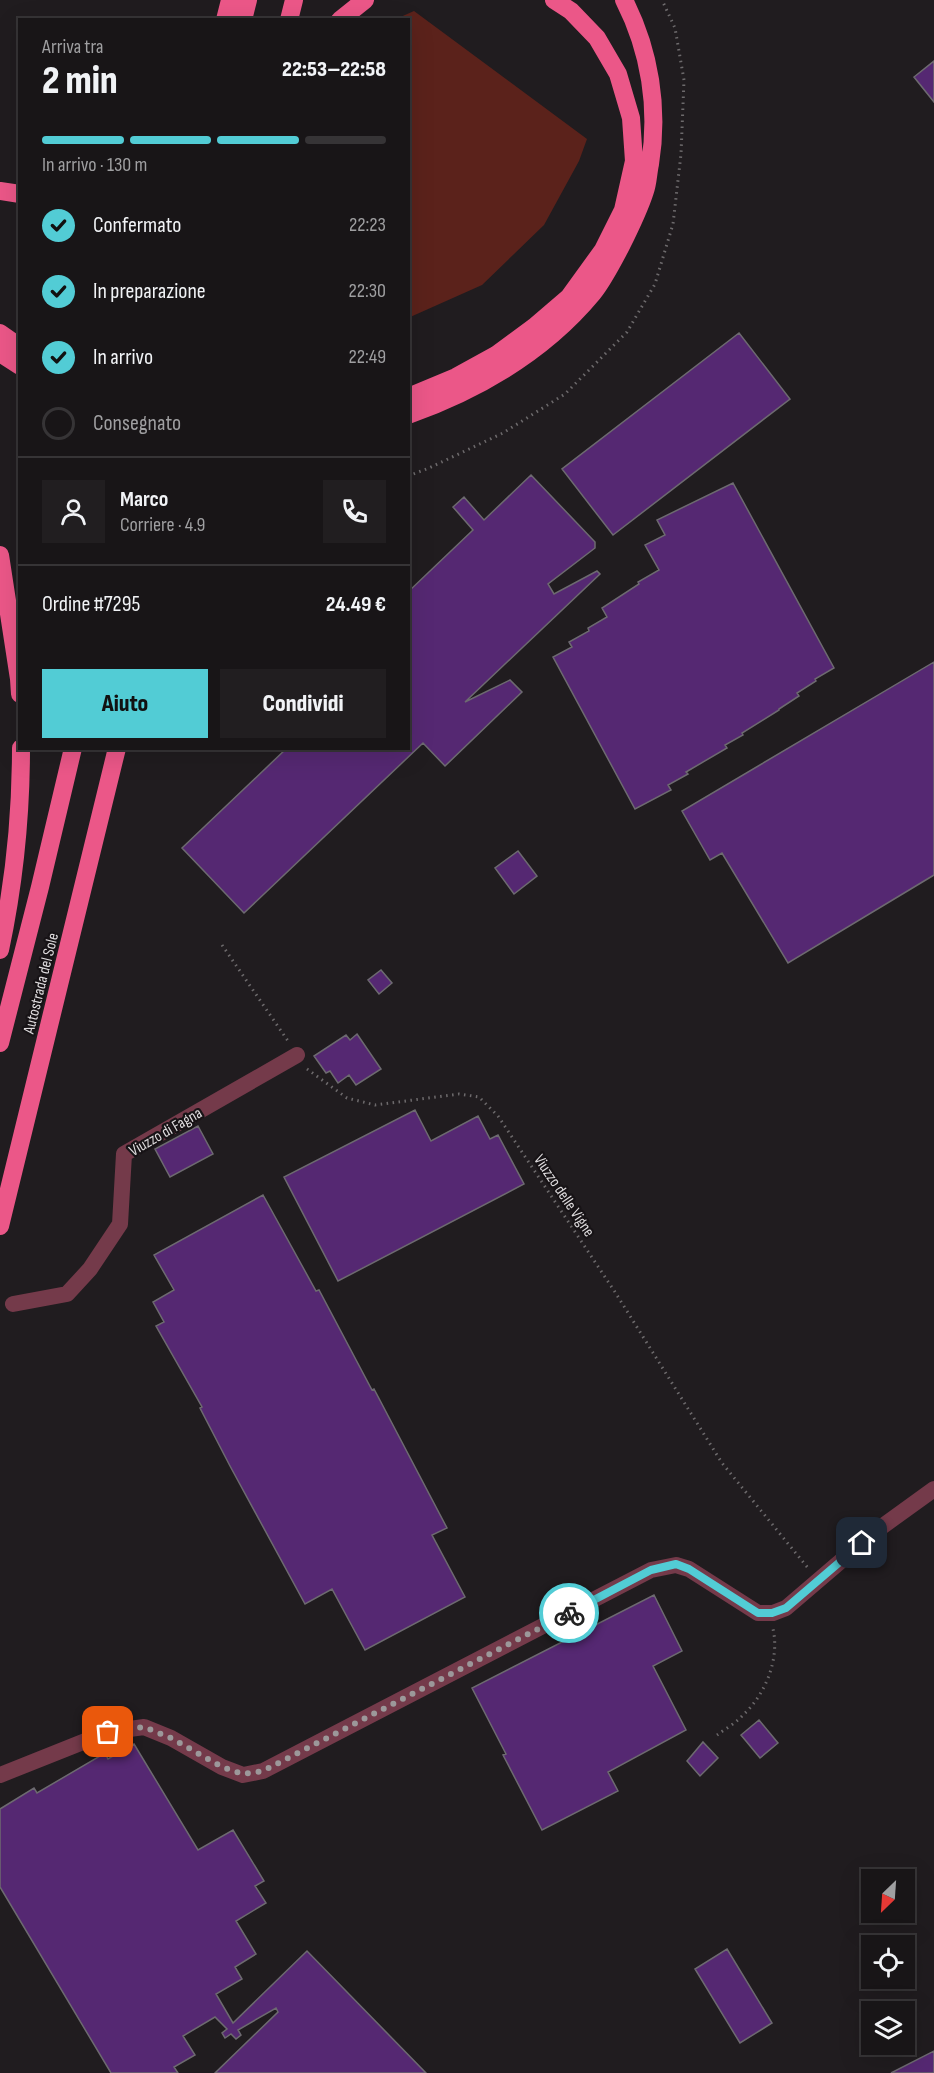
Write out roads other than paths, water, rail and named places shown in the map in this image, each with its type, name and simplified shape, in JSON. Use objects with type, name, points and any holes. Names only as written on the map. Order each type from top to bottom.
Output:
[{"type":"highway","points":[[226,18],[230,0]]},
{"type":"highway","points":[[244,18],[248,0]]},
{"type":"highway","points":[[290,18],[294,0]]},
{"type":"highway","points":[[342,18],[365,0]]},
{"type":"highway","points":[[410,396],[456,377],[496,355],[569,297],[603,250],[623,210],[634,161],[631,118],[618,74],[597,38],[572,11],[554,0]]},
{"type":"highway","points":[[410,413],[499,373],[538,346],[594,291],[628,233],[646,189],[653,148],[653,122],[652,86],[648,66],[634,21],[624,0]]},
{"type":"highway","points":[[0,191],[18,195]]},
{"type":"highway","points":[[0,333],[18,346]]},
{"type":"highway","points":[[0,353],[18,365]]},
{"type":"highway","points":[[0,555],[18,674]]},
{"type":"highway","points":[[0,950],[14,864],[21,782],[21,750]]},
{"type":"highway","name":"Autostrada del Sole","points":[[0,1043],[73,750]]},
{"type":"highway","name":"Autostrada del Sole","points":[[0,1226],[117,750]]},
{"type":"street","name":"Viuzzo di Fagna","points":[[13,1304],[67,1294],[90,1269],[120,1224],[124,1154],[297,1055]]},
{"type":"street","points":[[0,1775],[108,1732],[144,1727],[171,1738],[222,1767],[243,1774],[263,1771],[651,1570],[676,1564],[689,1569],[758,1613],[786,1608],[876,1531],[934,1489]]}]
